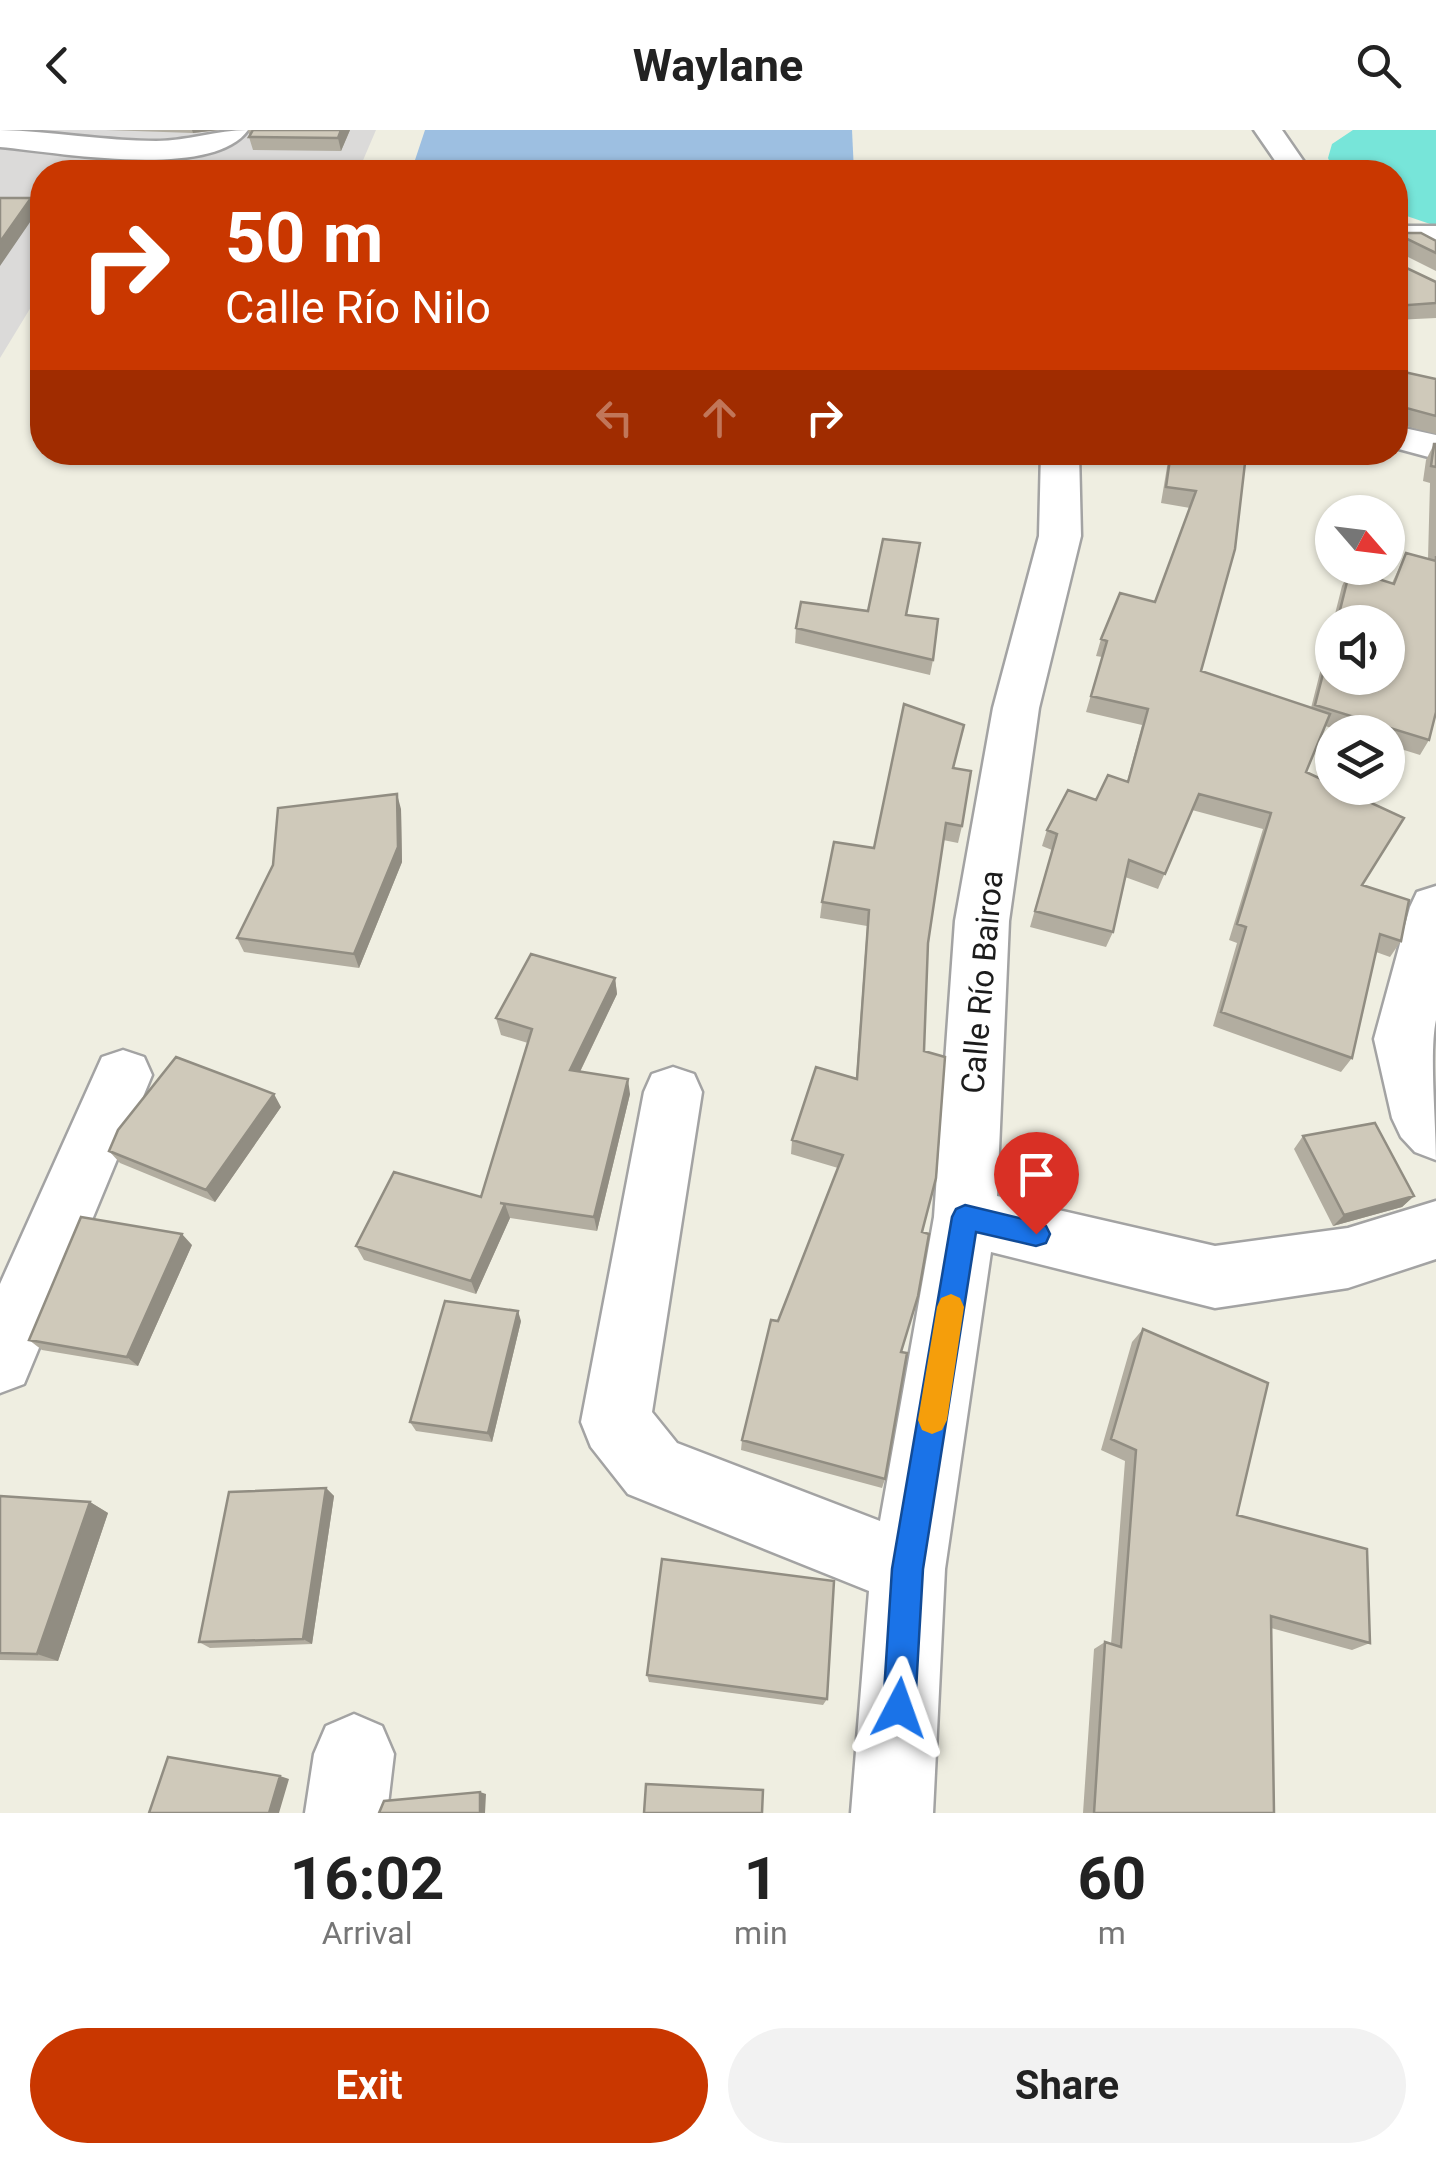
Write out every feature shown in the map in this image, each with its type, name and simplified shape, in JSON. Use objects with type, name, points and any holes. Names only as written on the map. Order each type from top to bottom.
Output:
[{"type":"street","points":[[1268,130],[1289,160]]},
{"type":"street","points":[[0,138],[120,148]]},
{"type":"street","points":[[0,152],[120,148],[222,139]]},
{"type":"street","points":[[1408,235],[1436,235]]},
{"type":"street","points":[[1408,440],[1436,448]]},
{"type":"street","name":"Calle Río Bairoa","points":[[892,1813],[908,1569],[965,1217],[982,920],[1016,708],[1060,536],[1060,465]]},
{"type":"street","points":[[1436,907],[1403,1038],[1422,1118],[1436,1133]]},
{"type":"street","points":[[0,1360],[124,1076]]},
{"type":"street","points":[[673,1092],[616,1422],[653,1469],[908,1569]]},
{"type":"street","points":[[965,1217],[1215,1277],[1348,1258],[1436,1230]]},
{"type":"shaded area","points":[[0,130],[376,130],[363,160],[30,160],[30,309],[0,358]]},
{"type":"shaded area","points":[[425,130],[852,130],[853,160],[415,160]]},
{"type":"shaded area","points":[[1353,130],[1436,130],[1436,226],[1408,216],[1408,160],[1329,160],[1332,144]]},
{"type":"building","points":[[253,130],[341,130],[338,138],[249,137]]},
{"type":"building","points":[[0,198],[30,198],[30,199],[0,242]]},
{"type":"building","points":[[1408,233],[1421,233],[1436,241],[1436,253],[1408,239]]},
{"type":"building","points":[[1408,269],[1436,282],[1436,303],[1408,305]]},
{"type":"building","points":[[1408,373],[1436,379],[1436,416],[1408,408]]},
{"type":"building","points":[[1436,444],[1436,467],[1431,466]]},
{"type":"building","points":[[1169,465],[1245,465],[1235,549],[1201,671],[1330,714],[1315,715],[1315,750],[1306,772],[1315,776],[1315,805],[1376,805],[1404,818],[1362,885],[1409,900],[1401,941],[1380,934],[1352,1058],[1221,1012],[1246,927],[1237,924],[1271,813],[1199,794],[1165,874],[1129,860],[1113,932],[1035,911],[1057,834],[1047,830],[1068,790],[1096,800],[1108,775],[1128,782],[1148,709],[1091,696],[1107,641],[1101,639],[1120,593],[1155,602],[1196,491],[1166,487]]},
{"type":"building","points":[[883,539],[920,543],[906,615],[938,619],[933,660],[796,628],[801,602],[868,611]]},
{"type":"building","points":[[1405,556],[1436,561],[1436,712],[1429,740],[1405,733],[1405,715],[1348,715],[1315,705],[1318,695],[1405,695],[1405,605],[1341,605],[1346,585],[1405,585]]},
{"type":"building","points":[[904,704],[964,725],[953,768],[971,771],[962,826],[946,823],[928,943],[924,1051],[945,1057],[936,1178],[922,1232],[929,1234],[918,1296],[901,1352],[907,1353],[885,1479],[742,1440],[771,1320],[778,1321],[843,1155],[792,1140],[816,1067],[857,1079],[869,910],[822,902],[834,842],[874,848]]},
{"type":"building","points":[[397,794],[398,847],[354,954],[237,938],[273,865],[278,808]]},
{"type":"building","points":[[531,954],[615,978],[570,1070],[628,1079],[594,1217],[500,1203],[505,1204],[471,1281],[356,1246],[394,1172],[481,1197],[532,1029],[496,1018]]},
{"type":"building","points":[[176,1057],[274,1094],[206,1190],[109,1151],[118,1130]]},
{"type":"building","points":[[1375,1123],[1414,1196],[1344,1215],[1303,1136]]},
{"type":"building","points":[[81,1217],[182,1234],[127,1357],[29,1340]]},
{"type":"building","points":[[445,1301],[518,1311],[488,1433],[410,1422]]},
{"type":"building","points":[[1143,1329],[1268,1383],[1237,1515],[1367,1549],[1370,1643],[1271,1616],[1274,1813],[1094,1813],[1105,1642],[1121,1647],[1136,1450],[1111,1439]]},
{"type":"building","points":[[326,1488],[303,1639],[199,1642],[229,1492]]},
{"type":"building","points":[[0,1496],[90,1502],[37,1654],[0,1653]]},
{"type":"building","points":[[662,1559],[834,1581],[827,1699],[647,1675]]},
{"type":"building","points":[[168,1757],[280,1776],[269,1813],[149,1813]]},
{"type":"building","points":[[646,1784],[763,1790],[762,1813],[644,1813]]},
{"type":"building","points":[[480,1792],[480,1813],[379,1813],[384,1801]]},
{"type":"slow traffic","points":[[932,1420],[951,1307]]},
{"type":"route","points":[[899,1708],[908,1569],[965,1217],[1036,1234]]}]
